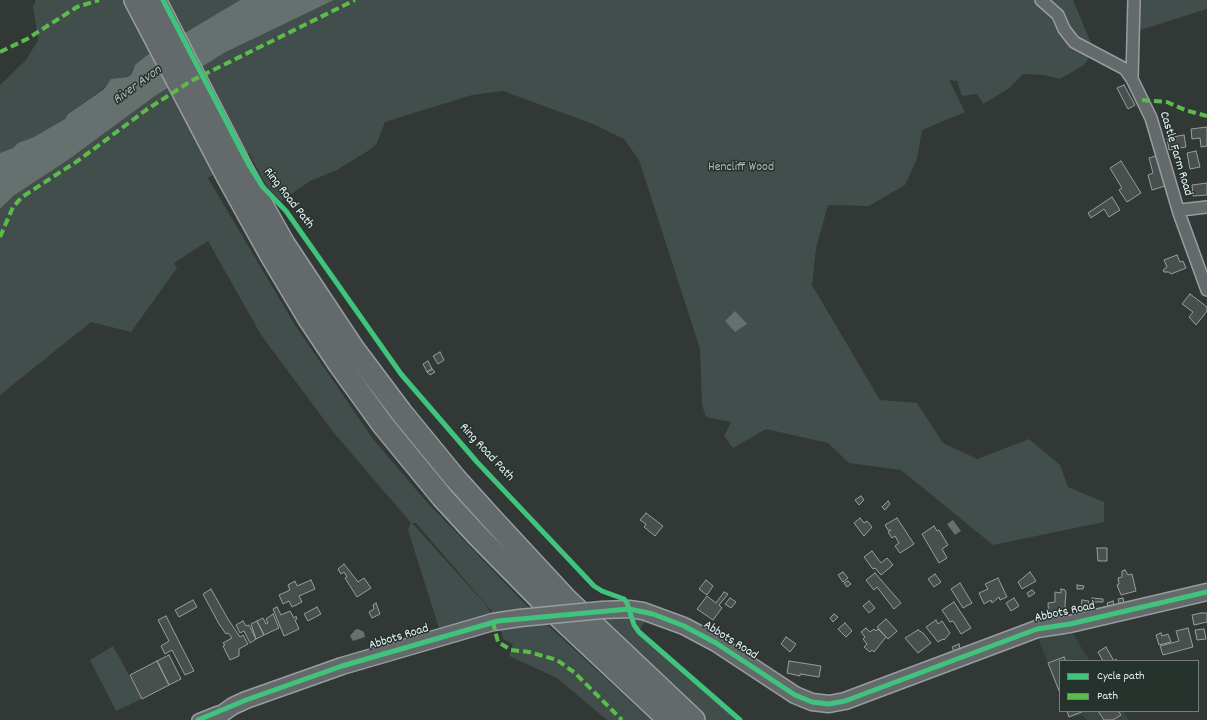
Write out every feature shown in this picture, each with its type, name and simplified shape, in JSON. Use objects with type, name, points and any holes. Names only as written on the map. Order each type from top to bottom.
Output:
[{"type":"highway","points":[[135,0],[235,173],[284,244],[316,295],[362,360],[446,466],[566,599],[694,720]]},
{"type":"highway","points":[[155,0],[235,173],[269,252],[338,364],[383,425],[442,497],[477,535],[540,599],[670,720]]},
{"type":"street","points":[[1041,0],[1058,15],[1064,29],[1074,42],[1124,69],[1132,79]]},
{"type":"street","name":"Castle Farm Road","points":[[1134,0],[1132,79],[1151,118],[1179,213],[1207,290]]},
{"type":"street","points":[[1179,213],[1180,210],[1207,207]]},
{"type":"street","name":"Abbots Road","points":[[213,720],[233,706],[342,666],[498,621],[602,610],[629,609],[643,611],[684,626],[716,643],[795,695],[812,702],[829,704],[845,702],[1037,629],[1070,624],[1207,592]]},
{"type":"street","points":[[198,720],[233,706]]},
{"type":"shaded area","points":[[1060,630],[1068,635],[1073,634],[1089,660],[1059,660],[1059,693],[1037,635]]},
{"type":"shaded area","points":[[1066,712],[1124,712],[1129,720],[1087,720],[1082,715],[1068,717]]},
{"type":"green space","points":[[36,0],[240,0],[146,56],[132,69],[131,75],[128,77],[111,79],[104,88],[68,114],[66,119],[34,137],[18,143],[13,148],[0,153],[0,85],[26,60],[38,40],[33,6]]},
{"type":"green space","name":"Hencliff Wood","points":[[334,0],[1073,0],[1094,50],[1084,65],[1060,79],[1045,75],[1023,74],[1008,89],[983,104],[977,94],[962,96],[957,81],[949,80],[965,112],[922,130],[917,159],[905,185],[869,206],[828,205],[816,248],[812,285],[880,400],[917,403],[943,443],[977,459],[1029,439],[1060,465],[1068,487],[1104,502],[1104,522],[993,545],[901,470],[849,463],[828,443],[766,429],[733,448],[724,436],[731,422],[706,417],[702,405],[700,349],[639,160],[624,139],[593,124],[503,91],[472,95],[385,122],[377,143],[371,149],[337,170],[310,181],[281,201],[266,185],[249,153],[208,178],[295,325],[373,439],[425,500],[529,608],[651,720],[607,720],[557,678],[509,656],[513,644],[503,639],[500,626],[523,621],[514,610],[495,615],[416,523],[412,523],[485,604],[493,616],[440,631],[408,530],[411,523],[334,433],[261,335],[208,241],[174,263],[177,268],[131,332],[91,322],[0,395],[0,209],[12,196],[68,160],[155,96],[224,53]]},
{"type":"green space","points":[[1136,0],[1207,0],[1207,9],[1137,31]]},
{"type":"green space","points":[[629,616],[631,625],[637,632],[737,720],[707,720],[676,696],[596,619]]},
{"type":"green space","points":[[632,616],[647,618],[638,632],[632,625]]},
{"type":"green space","points":[[113,646],[142,699],[116,711],[90,660]]},
{"type":"water","name":"River Avon","points":[[240,0],[334,0],[224,53],[155,96],[68,160],[13,196],[0,209],[0,153],[13,148],[18,143],[34,137],[65,119],[68,114],[104,89],[111,79],[128,77],[131,75],[135,65],[146,56]]},
{"type":"water","points":[[735,311],[747,324],[735,332],[725,321]]},
{"type":"water","points":[[953,520],[961,531],[955,535],[947,524]]},
{"type":"water","points":[[358,629],[364,632],[365,637],[353,641],[350,636],[355,630]]},
{"type":"building","points":[[1124,85],[1135,105],[1128,109],[1117,88]]},
{"type":"building","points":[[1207,127],[1207,146],[1201,147],[1200,138],[1192,139],[1191,129]]},
{"type":"building","points":[[1184,135],[1186,147],[1169,150],[1167,138]]},
{"type":"building","points":[[1196,151],[1200,167],[1190,169],[1187,153]]},
{"type":"building","points":[[1156,156],[1165,186],[1152,190],[1148,175],[1153,173],[1149,158]]},
{"type":"building","points":[[1121,161],[1141,193],[1127,202],[1119,190],[1122,188],[1110,168]]},
{"type":"building","points":[[1207,183],[1207,195],[1193,196],[1192,185]]},
{"type":"building","points":[[1112,197],[1120,210],[1109,217],[1104,209],[1091,218],[1088,213]]},
{"type":"building","points":[[1177,255],[1180,262],[1183,261],[1186,268],[1171,274],[1169,272],[1164,272],[1163,270],[1167,267],[1164,260]]},
{"type":"building","points":[[1190,294],[1207,307],[1207,311],[1196,325],[1189,317],[1193,312],[1182,304]]},
{"type":"building","points":[[440,352],[444,360],[438,364],[433,356]]},
{"type":"building","points":[[428,361],[432,369],[427,372],[423,364]]},
{"type":"building","points":[[432,369],[435,372],[430,375],[427,372]]},
{"type":"building","points":[[861,496],[864,500],[859,505],[855,500]]},
{"type":"building","points":[[888,501],[890,504],[885,510],[882,507]]},
{"type":"building","points":[[646,513],[663,526],[655,536],[644,527],[646,524],[640,520]]},
{"type":"building","points":[[860,518],[864,523],[867,521],[872,527],[864,536],[854,523]]},
{"type":"building","points":[[897,518],[914,544],[900,553],[895,546],[899,543],[895,536],[892,538],[888,532],[891,530],[888,530],[885,525]]},
{"type":"building","points":[[934,526],[937,531],[939,530],[948,545],[942,549],[947,558],[939,563],[922,534]]},
{"type":"building","points":[[1097,548],[1107,548],[1107,561],[1098,561]]},
{"type":"building","points":[[872,551],[881,563],[887,558],[893,565],[881,575],[875,568],[873,569],[864,557]]},
{"type":"building","points":[[344,564],[358,582],[364,578],[371,588],[357,597],[345,578],[347,577],[344,572],[341,574],[338,569]]},
{"type":"building","points":[[1125,570],[1128,575],[1132,574],[1136,591],[1121,595],[1117,585],[1119,584],[1118,578],[1122,577],[1122,571]]},
{"type":"building","points":[[843,572],[848,578],[843,582],[838,575]]},
{"type":"building","points":[[1030,572],[1036,581],[1022,589],[1018,582]]},
{"type":"building","points":[[875,573],[901,603],[894,609],[877,587],[874,590],[866,580]]},
{"type":"building","points":[[935,574],[941,582],[934,587],[928,579]]},
{"type":"building","points":[[998,578],[1007,597],[1000,600],[999,597],[992,603],[991,600],[984,604],[979,593],[988,589],[985,584]]},
{"type":"building","points":[[311,580],[315,589],[299,596],[302,602],[292,607],[289,601],[283,604],[279,595],[290,590],[288,585],[295,581],[297,586]]},
{"type":"building","points":[[706,580],[713,586],[707,595],[699,589]]},
{"type":"building","points":[[848,581],[851,584],[847,587],[844,583]]},
{"type":"building","points":[[960,583],[972,603],[963,608],[951,589]]},
{"type":"building","points":[[1077,585],[1084,586],[1083,589],[1077,589]]},
{"type":"building","points":[[211,589],[240,637],[243,635],[248,644],[239,649],[239,656],[230,660],[223,643],[232,638],[228,633],[226,634],[219,624],[203,594]]},
{"type":"building","points":[[1061,589],[1065,590],[1066,593],[1065,605],[1067,620],[1049,622],[1048,603],[1055,602],[1055,592],[1061,593]]},
{"type":"building","points":[[1032,590],[1035,593],[1029,597],[1027,593]]},
{"type":"building","points":[[724,592],[728,594],[719,605],[722,608],[713,620],[697,609],[707,596],[716,603]]},
{"type":"building","points":[[730,598],[736,602],[731,608],[725,604]]},
{"type":"building","points":[[1014,598],[1019,606],[1011,611],[1006,603]]},
{"type":"building","points":[[1092,598],[1103,599],[1103,602],[1092,602]]},
{"type":"building","points":[[1123,598],[1124,603],[1119,604],[1118,599]]},
{"type":"building","points":[[193,600],[197,607],[179,617],[175,610]]},
{"type":"building","points":[[1082,600],[1089,601],[1088,607],[1081,606]]},
{"type":"building","points":[[869,601],[875,608],[869,613],[863,606]]},
{"type":"building","points":[[1113,601],[1115,611],[1094,616],[1092,610],[1108,606],[1107,603]]},
{"type":"building","points":[[954,602],[971,628],[961,634],[953,621],[950,622],[942,610]]},
{"type":"building","points":[[376,603],[380,614],[372,618],[369,612],[374,609],[373,605]]},
{"type":"building","points":[[277,607],[281,615],[290,611],[294,618],[296,616],[297,619],[295,620],[299,629],[284,636],[273,609]]},
{"type":"building","points":[[317,607],[321,614],[308,621],[304,614]]},
{"type":"building","points":[[1207,613],[1207,622],[1194,625],[1192,615]]},
{"type":"building","points":[[273,614],[279,628],[264,635],[257,621],[263,618],[266,624],[268,623],[266,619]]},
{"type":"building","points":[[834,614],[838,617],[833,622],[830,618]]},
{"type":"building","points":[[166,616],[194,671],[185,675],[172,650],[165,654],[161,646],[169,641],[158,620]]},
{"type":"building","points":[[886,619],[897,631],[888,639],[877,627]]},
{"type":"building","points":[[936,620],[938,624],[942,621],[950,633],[944,640],[943,639],[938,642],[926,627]]},
{"type":"building","points":[[243,621],[246,626],[249,625],[256,639],[250,643],[244,631],[240,633],[236,625]]},
{"type":"building","points":[[257,621],[264,635],[256,639],[251,624]]},
{"type":"building","points":[[845,623],[852,631],[846,637],[838,629]]},
{"type":"building","points":[[866,628],[870,632],[874,629],[876,631],[878,629],[886,637],[874,652],[872,650],[870,652],[864,647],[867,644],[863,639],[865,637],[861,632]]},
{"type":"building","points":[[1188,628],[1193,647],[1163,655],[1160,646],[1179,641],[1176,631]]},
{"type":"building","points":[[1204,629],[1206,639],[1197,640],[1195,630]]},
{"type":"building","points":[[918,630],[923,633],[931,643],[918,653],[905,638]]},
{"type":"building","points":[[1161,633],[1162,636],[1168,634],[1171,642],[1159,645],[1156,635]]},
{"type":"building","points":[[786,637],[796,644],[790,652],[781,644]]},
{"type":"building","points":[[959,644],[960,649],[954,651],[952,647]]},
{"type":"building","points":[[1106,647],[1113,660],[1102,660],[1098,652]]},
{"type":"building","points":[[169,655],[181,679],[169,685],[157,661]]},
{"type":"building","points":[[1064,657],[1066,660],[1059,660],[1059,690],[1048,663]]},
{"type":"building","points":[[157,661],[169,685],[142,699],[130,675]]},
{"type":"building","points":[[789,661],[821,666],[819,677],[800,674],[800,676],[787,673]]},
{"type":"building","points":[[1067,712],[1082,712],[1069,717]]},
{"type":"building","points":[[1099,712],[1119,712],[1121,715],[1113,720],[1104,720]]},
{"type":"marked path","points":[[0,52],[27,39],[77,7],[99,0]]},
{"type":"marked path","points":[[0,237],[13,207],[22,197],[79,160],[146,110],[191,81],[355,0]]},
{"type":"marked path","points":[[1142,100],[1167,102],[1185,110],[1207,116]]},
{"type":"marked path","points":[[493,622],[498,642],[511,650],[529,652],[557,660],[575,673],[622,720]]},
{"type":"cycle path","name":"Ring Road Path","points":[[163,0],[249,165],[262,186],[286,211],[401,374],[477,462],[594,586],[602,591],[624,599],[627,603],[634,625],[639,632],[740,720]]},
{"type":"cycle path","points":[[198,720],[246,700],[342,666],[498,621],[629,609],[653,614],[684,626],[716,643],[795,695],[812,702],[829,704],[845,701],[1037,629],[1070,624],[1207,592]]}]
